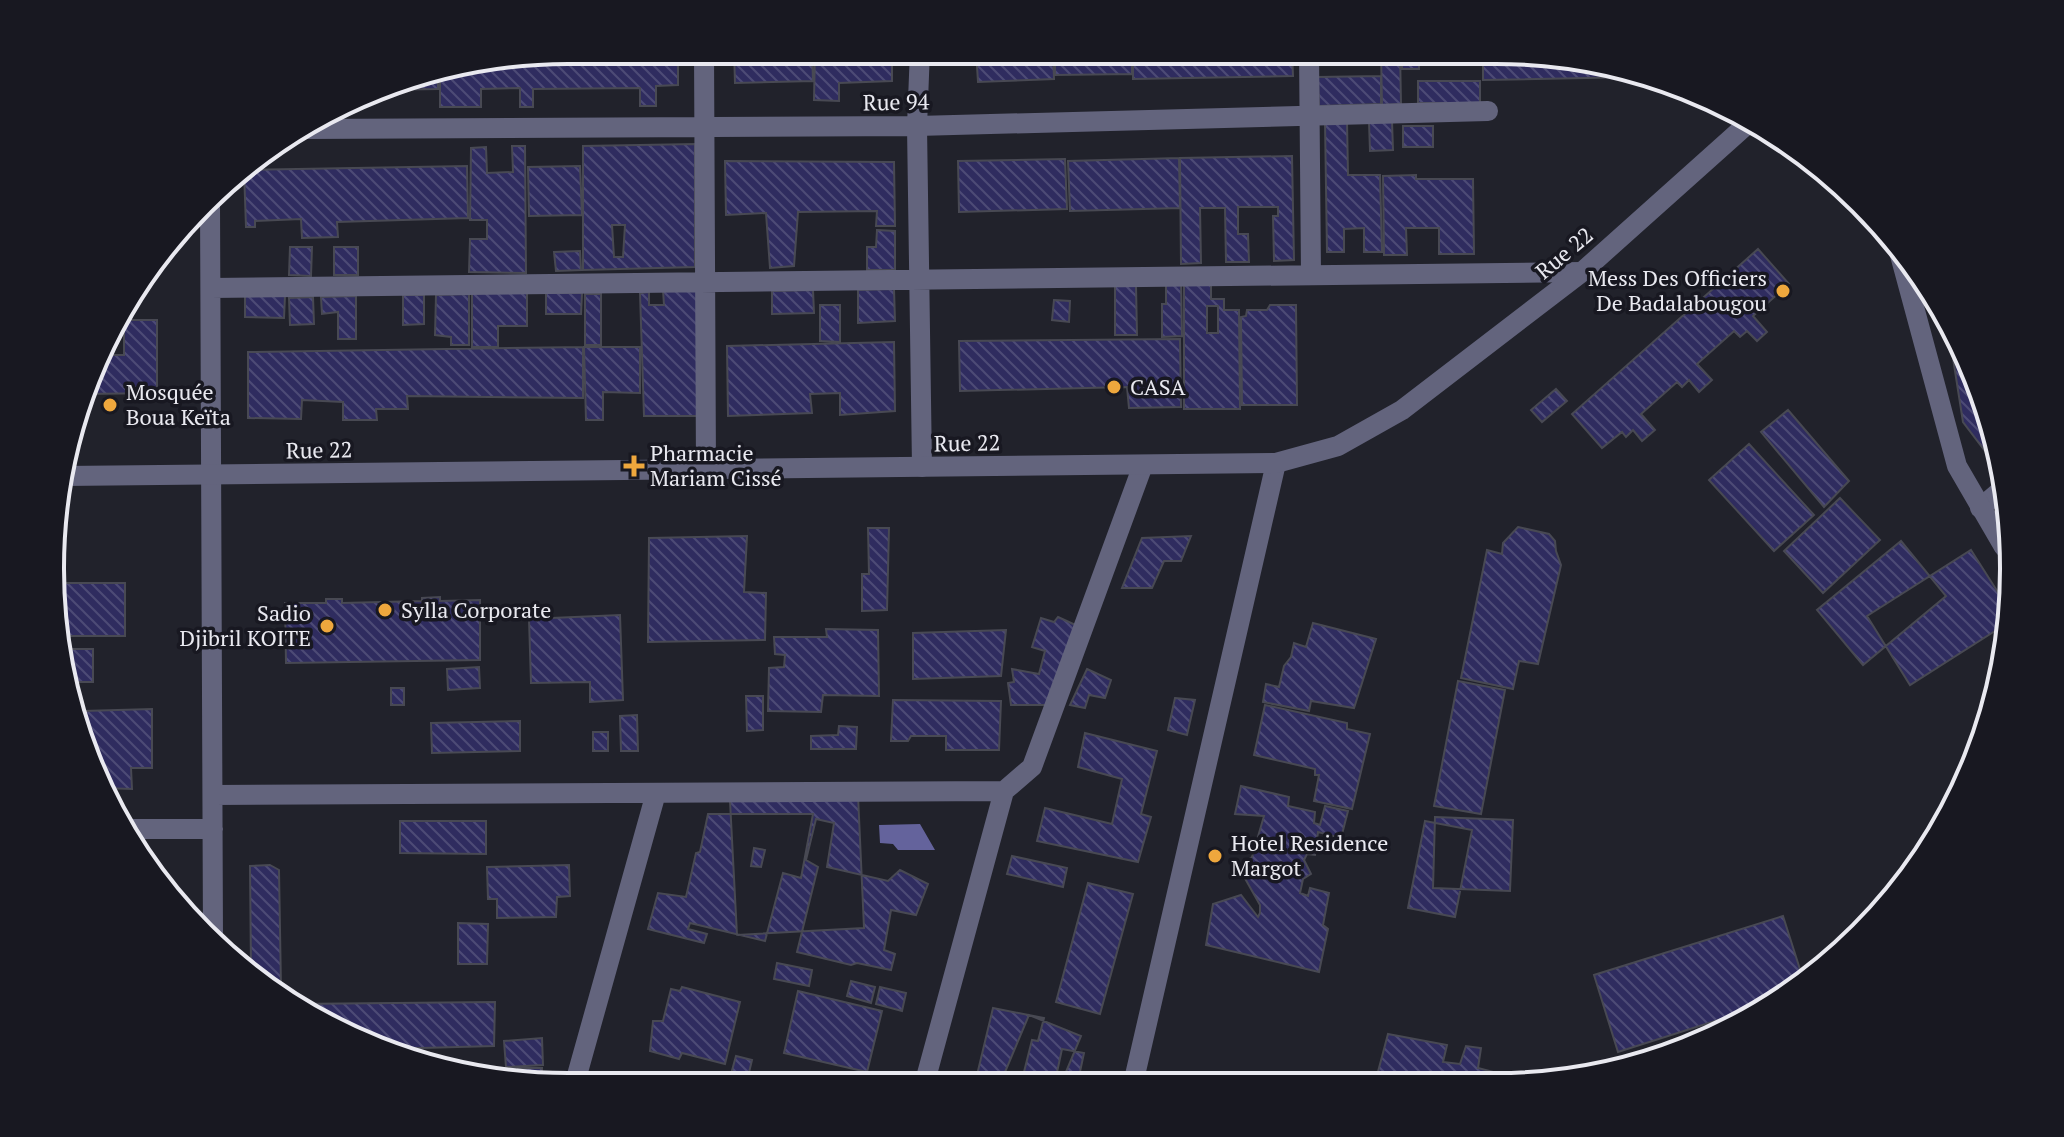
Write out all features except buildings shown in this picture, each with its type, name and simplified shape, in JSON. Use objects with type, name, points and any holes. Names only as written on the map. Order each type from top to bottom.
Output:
[{"type":"street","points":[[704,64],[706,469]]},
{"type":"street","points":[[919,64],[917,126],[922,467]]},
{"type":"street","points":[[1309,64],[1311,275]]},
{"type":"street","name":"Rue 94","points":[[322,129],[917,126],[1488,111]]},
{"type":"street","name":"Rue 22","points":[[73,476],[1276,463],[1338,446],[1402,410],[1582,272],[1742,129]]},
{"type":"street","points":[[210,214],[213,926]]},
{"type":"street","points":[[211,288],[1582,272]]},
{"type":"street","points":[[1905,274],[1957,466],[1999,539]]},
{"type":"street","points":[[1136,1073],[1276,463]]},
{"type":"street","points":[[927,1073],[1004,791],[1032,767],[1143,465]]},
{"type":"street","points":[[1980,508],[1995,496]]},
{"type":"street","points":[[213,795],[1004,791]]},
{"type":"street","points":[[578,1073],[656,793]]},
{"type":"street","points":[[137,829],[213,829]]},
{"type":"shaded area","points":[[920,824],[935,850],[898,850],[893,844],[880,843],[879,825]]},
{"type":"place","name":"Mess Des Officiers De Badalabougou","points":[[1783,291]]},
{"type":"place","name":"CASA","points":[[1114,387]]},
{"type":"place","name":"Mosquée Boua Keïta","points":[[110,405]]},
{"type":"place","name":"Pharmacie Mariam Cissé","points":[[634,466]]},
{"type":"place","name":"Sylla Corporate","points":[[385,610]]},
{"type":"place","name":"Sadio Djibril KOITE","points":[[327,626]]},
{"type":"place","name":"Hotel Residence Margot","points":[[1215,856]]}]
